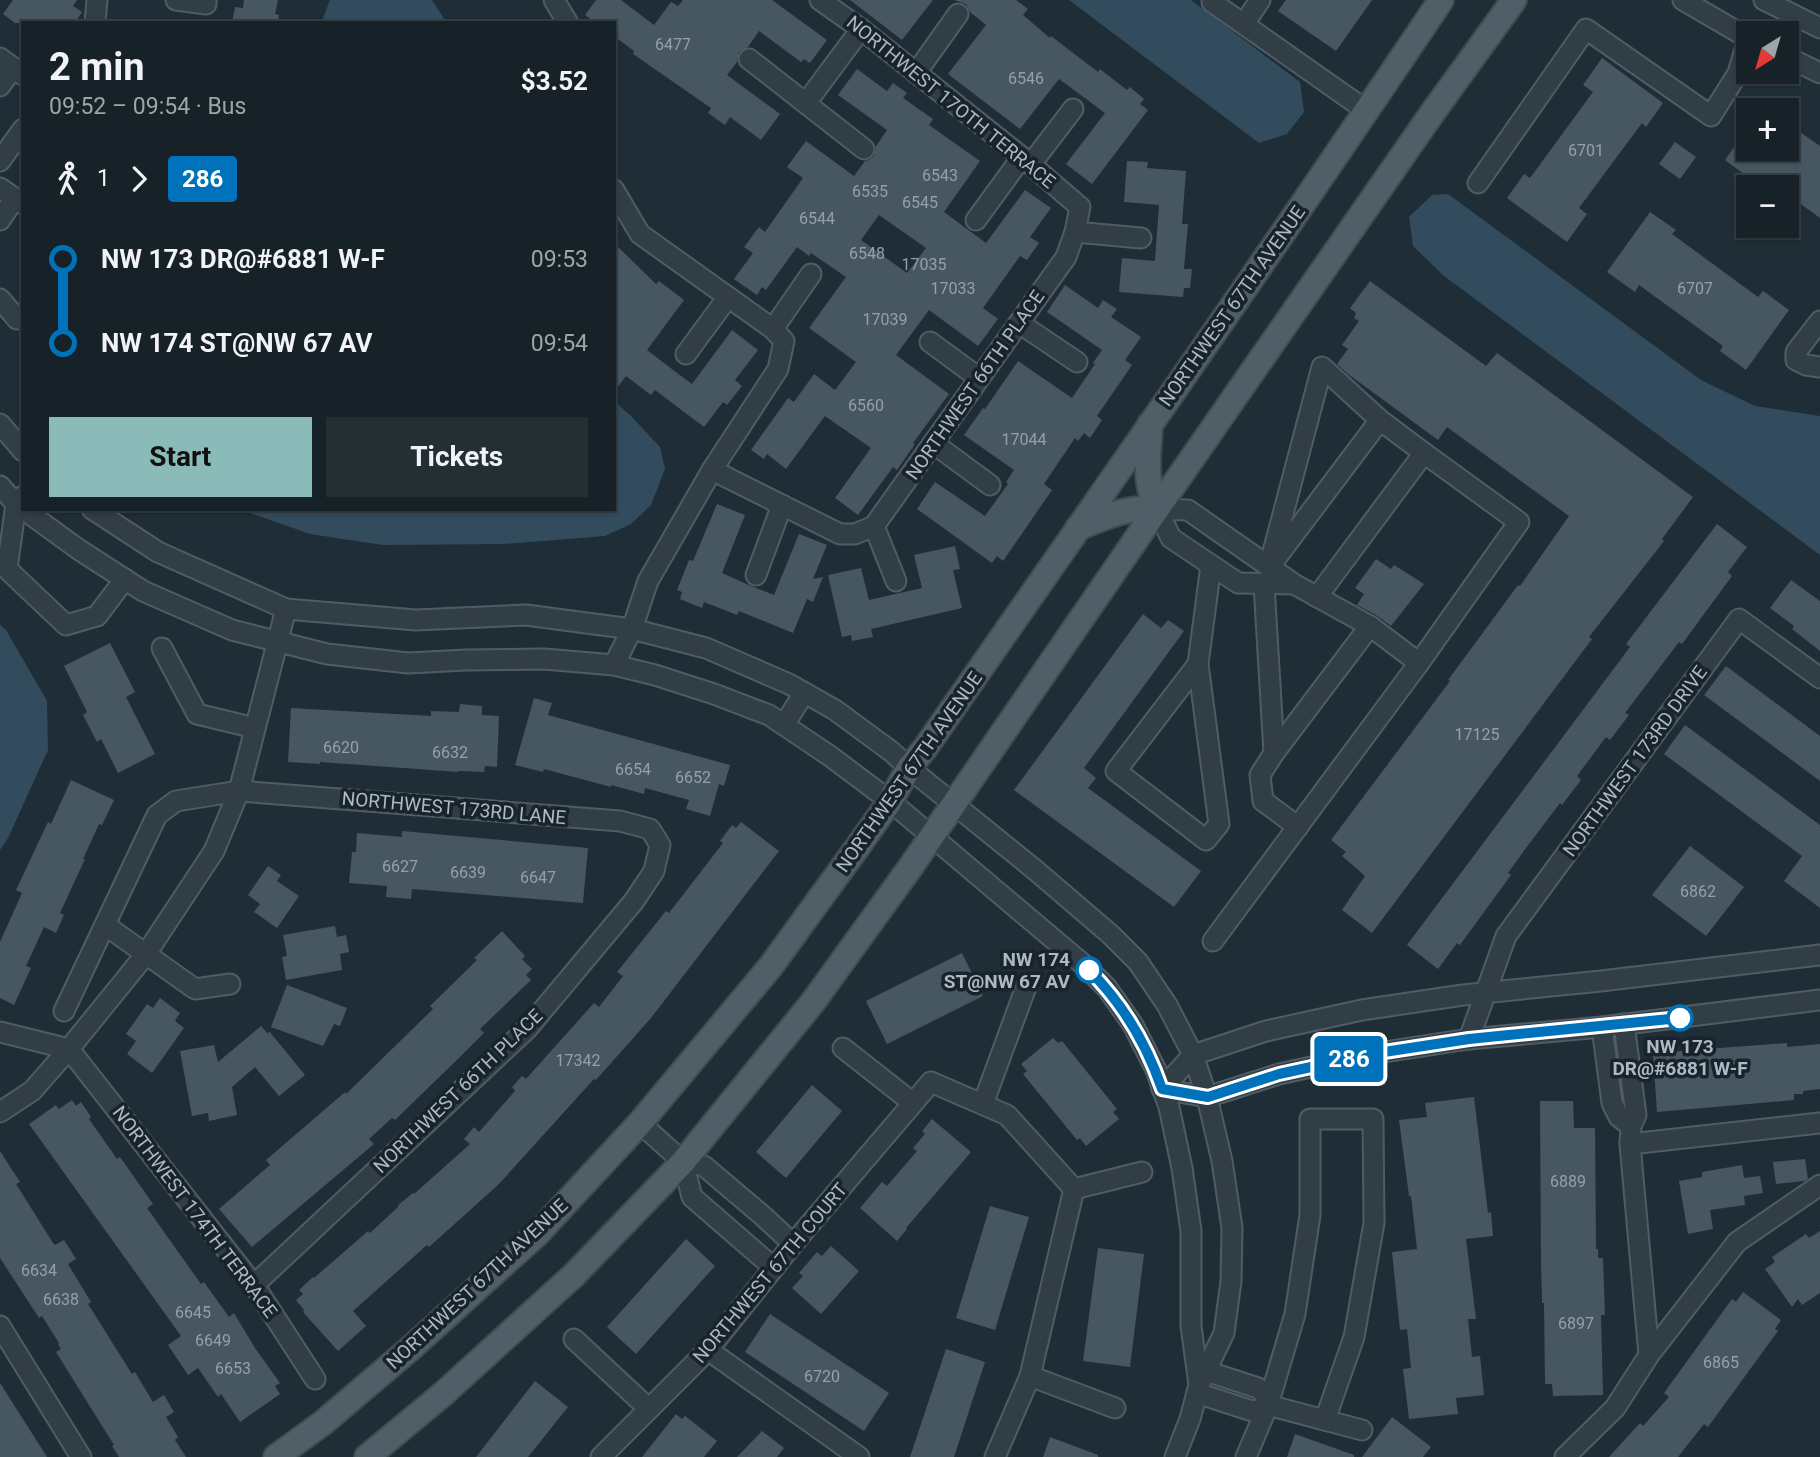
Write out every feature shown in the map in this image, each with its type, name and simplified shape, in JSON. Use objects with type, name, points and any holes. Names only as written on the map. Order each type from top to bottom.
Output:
[{"type":"main road","name":"NORTHWEST 67TH AVENUE","points":[[276,1457],[324,1422],[412,1348],[537,1234],[639,1123],[771,966],[890,801],[909,768],[1367,111],[1441,0]]},
{"type":"main road","points":[[367,1457],[443,1394],[574,1275],[683,1162],[813,1002],[1433,112],[1514,0]]},
{"type":"main road","points":[[1150,423],[1147,481],[1157,509]]},
{"type":"main road","points":[[1078,528],[1125,510],[1157,509]]},
{"type":"street","points":[[95,21],[97,0]]},
{"type":"street","points":[[177,0],[206,4],[206,0]]},
{"type":"street","name":"NORTHWEST 17OTH TERRACE","points":[[820,0],[861,29],[1027,161],[1080,207]]},
{"type":"street","points":[[1212,0],[1367,111]]},
{"type":"street","points":[[1244,24],[1260,0]]},
{"type":"street","points":[[1683,0],[1736,32]]},
{"type":"street","points":[[1764,0],[1820,28]]},
{"type":"street","points":[[557,1],[567,21]]},
{"type":"street","points":[[916,73],[958,14]]},
{"type":"street","points":[[806,103],[861,29]]},
{"type":"street","points":[[1478,183],[1586,29],[1711,116],[1736,76]]},
{"type":"street","points":[[749,59],[864,149]]},
{"type":"street","points":[[1799,63],[1820,73]]},
{"type":"street","points":[[0,86],[12,67]]},
{"type":"street","points":[[976,220],[1073,109]]},
{"type":"street","points":[[0,161],[21,132]]},
{"type":"street","points":[[0,220],[12,197]]},
{"type":"street","points":[[614,665],[632,629],[648,581],[712,470],[778,369],[784,341],[773,329],[640,234],[617,200]]},
{"type":"street","name":"NORTHWEST 66TH PLACE","points":[[874,526],[1066,257],[1080,207]]},
{"type":"street","points":[[1075,232],[1141,238]]},
{"type":"street","points":[[773,329],[811,274]]},
{"type":"street","points":[[686,354],[729,297]]},
{"type":"street","points":[[0,299],[21,319]]},
{"type":"street","points":[[1820,321],[1796,352],[1796,360],[1820,367]]},
{"type":"street","points":[[1019,323],[1077,362]]},
{"type":"street","points":[[930,342],[979,378]]},
{"type":"street","points":[[1213,941],[1519,523],[1380,420],[1322,367],[1266,575],[1274,753]]},
{"type":"street","points":[[1380,420],[1266,575],[1238,583],[1171,538],[1157,509],[1188,510],[1266,575],[1293,584],[1370,626],[1419,663]]},
{"type":"street","points":[[0,424],[21,449]]},
{"type":"street","points":[[933,443],[990,485]]},
{"type":"street","points":[[1317,597],[1424,453]]},
{"type":"street","points":[[712,470],[840,534],[855,534],[874,526],[896,581]]},
{"type":"street","points":[[0,486],[21,504],[7,569],[66,625],[97,616],[124,579]]},
{"type":"street","points":[[756,575],[782,505]]},
{"type":"street","points":[[30,511],[78,549],[124,579],[232,630],[327,653],[408,663],[544,659],[614,665],[714,694],[769,715],[830,756],[890,801],[1084,965],[1107,988],[1133,1025],[1156,1070],[1169,1107],[1182,1168],[1191,1231],[1191,1326],[1200,1383]]},
{"type":"street","points":[[95,511],[158,552],[286,609],[415,620],[526,615],[632,629],[706,648],[789,684],[844,717],[892,752],[1111,935],[1138,962],[1167,1005],[1193,1055],[1208,1097],[1222,1161],[1231,1228],[1231,1281],[1224,1334],[1200,1383],[1175,1457]]},
{"type":"street","points":[[1198,664],[1116,771],[1206,840],[1219,824],[1198,664],[1211,565]]},
{"type":"street","points":[[0,1112],[32,1091],[69,1049],[146,954],[214,851],[239,791],[286,609]]},
{"type":"street","name":"NORTHWEST 173RD DRIVE","points":[[1469,1039],[1506,936],[1739,619],[1820,678]]},
{"type":"street","points":[[1298,827],[1263,801],[1260,775],[1370,626]]},
{"type":"street","points":[[162,648],[197,714],[255,728]]},
{"type":"street","points":[[784,725],[804,693]]},
{"type":"street","name":"NORTHWEST 173RD LANE","points":[[64,1011],[157,815],[176,800],[239,791],[620,821],[650,829],[660,845]]},
{"type":"street","name":"NORTHWEST 66TH PLACE","points":[[254,1285],[527,1029],[634,901],[654,871],[660,845]]},
{"type":"street","points":[[104,925],[195,989],[229,984]]},
{"type":"street","points":[[1162,1089],[1193,1055],[1266,1031],[1362,1010],[1486,992],[1820,955]]},
{"type":"street","points":[[1026,987],[983,1104],[1007,1115],[1074,1189]]},
{"type":"street","points":[[1162,1089],[1208,1097],[1292,1071],[1371,1054],[1469,1039],[1602,1027],[1820,1000]]},
{"type":"street","points":[[1625,1024],[1636,1115],[1630,1135],[1649,1356]]},
{"type":"street","points":[[1602,1027],[1612,1102],[1615,1112],[1630,1135]]},
{"type":"street","points":[[0,1032],[69,1049]]},
{"type":"street","points":[[843,1048],[913,1103]]},
{"type":"street","name":"NORTHWEST 174TH TERRACE","points":[[69,1049],[254,1285],[315,1379]]},
{"type":"street","name":"NORTHWEST 67TH COURT","points":[[601,1457],[708,1350],[793,1244],[931,1082],[983,1104]]},
{"type":"street","points":[[1611,1092],[1633,1090]]},
{"type":"street","points":[[1246,1457],[1268,1405],[1295,1314],[1310,1215],[1310,1119],[1373,1119],[1374,1223],[1354,1337],[1325,1420]]},
{"type":"street","points":[[639,1123],[683,1162],[704,1166],[793,1244]]},
{"type":"street","points":[[1630,1135],[1820,1123]]},
{"type":"street","points":[[683,1162],[692,1198],[774,1268]]},
{"type":"street","points":[[1074,1189],[1142,1172]]},
{"type":"street","points":[[1565,1457],[1615,1408],[1649,1356],[1737,1242],[1820,1185]]},
{"type":"street","points":[[995,1457],[1030,1376],[1074,1189]]},
{"type":"street","points":[[0,1326],[81,1457]]},
{"type":"street","points":[[573,1339],[649,1409]]},
{"type":"street","points":[[708,1350],[859,1457]]},
{"type":"street","points":[[1030,1376],[1115,1408]]},
{"type":"street","points":[[1200,1383],[1258,1388],[1267,1398],[1268,1405]]},
{"type":"street","points":[[1268,1405],[1362,1430]]},
{"type":"water","points":[[330,0],[432,0],[446,21],[322,21]]},
{"type":"water","points":[[1069,0],[1191,0],[1300,82],[1304,112],[1287,134],[1259,143]]},
{"type":"water","points":[[1448,194],[1701,380],[1755,406],[1820,416],[1820,555],[1444,276],[1413,246],[1409,217],[1432,195]]},
{"type":"water","points":[[616,403],[660,447],[665,469],[651,505],[631,524],[605,536],[504,544],[383,545],[310,534],[245,511],[616,511]]},
{"type":"water","points":[[0,625],[6,630],[47,701],[48,750],[0,850]]},
{"type":"building","points":[[13,0],[77,0],[73,6],[82,12],[76,21],[21,23],[15,23],[3,14]]},
{"type":"building","points":[[244,0],[278,0],[275,14],[279,15],[278,21],[232,21],[235,7],[243,8]]},
{"type":"building","points":[[596,0],[621,0],[654,25],[671,2],[678,6],[683,0],[772,0],[827,40],[810,63],[804,59],[801,62],[759,31],[748,47],[739,52],[737,62],[727,75],[780,114],[761,140],[730,117],[725,125],[708,113],[711,108],[633,54],[634,51],[616,38],[616,21],[593,21],[585,15]]},
{"type":"building","points":[[850,0],[933,0],[902,40]]},
{"type":"building","points":[[954,0],[1016,0],[1028,9],[1023,15],[1050,38],[1051,36],[1098,72],[1100,69],[1127,90],[1130,87],[1144,99],[1140,104],[1148,110],[1092,184],[1066,164],[1105,113],[1059,79],[1020,129],[948,74],[986,25],[970,12],[966,4]]},
{"type":"building","points":[[1286,0],[1372,0],[1336,51],[1278,11]]},
{"type":"building","points":[[1602,58],[1663,103],[1646,127],[1642,123],[1579,208],[1587,214],[1567,242],[1507,198],[1524,174],[1530,178],[1593,92],[1583,85]]},
{"type":"building","points":[[857,69],[887,91],[893,83],[907,93],[903,98],[933,119],[929,125],[980,161],[944,212],[986,243],[1025,190],[1051,208],[1030,237],[1039,243],[1027,260],[1020,256],[983,308],[998,319],[978,346],[929,310],[896,355],[949,394],[897,470],[893,467],[858,515],[835,498],[871,448],[825,416],[786,469],[767,454],[764,459],[751,450],[788,398],[794,402],[814,374],[835,390],[856,362],[809,328],[846,277],[811,253],[809,256],[797,247],[766,290],[762,287],[757,295],[734,279],[753,253],[744,247],[759,227],[765,232],[803,178],[787,167],[806,141],[854,176],[865,161],[874,156],[876,146],[887,130],[838,95]],"holes":[[[879,215],[926,248],[907,273],[861,240]]]},
{"type":"building","points":[[1799,131],[1820,146],[1820,218],[1799,203],[1799,175],[1745,175],[1725,160],[1736,144],[1736,161],[1799,161]]},
{"type":"building","points":[[1675,142],[1696,157],[1680,179],[1659,164]]},
{"type":"building","points":[[1127,161],[1148,162],[1147,168],[1186,171],[1182,224],[1188,224],[1184,269],[1192,269],[1190,288],[1184,288],[1183,297],[1119,292],[1122,258],[1155,261],[1159,205],[1124,202]]},
{"type":"building","points":[[1650,212],[1676,230],[1672,234],[1758,297],[1763,291],[1789,310],[1746,370],[1720,351],[1723,346],[1639,285],[1635,292],[1607,272]]},
{"type":"building","points":[[616,245],[656,284],[659,281],[684,300],[647,350],[677,373],[692,384],[732,330],[758,350],[735,380],[742,386],[727,405],[723,402],[704,427],[655,390],[651,395],[626,376],[616,389]]},
{"type":"building","points":[[1370,281],[1486,366],[1497,353],[1693,497],[1662,539],[1664,541],[1589,637],[1592,639],[1372,933],[1342,910],[1365,876],[1342,856],[1346,852],[1331,840],[1569,516],[1447,427],[1438,440],[1337,364],[1348,349],[1342,345],[1359,321],[1354,318],[1356,313],[1350,308]]},
{"type":"building","points":[[1065,285],[1098,308],[1103,300],[1117,309],[1111,317],[1141,337],[1125,360],[1132,365],[1097,416],[1102,420],[1090,438],[1084,433],[1078,441],[1075,438],[1044,484],[1052,490],[1003,561],[997,556],[992,563],[917,509],[935,482],[985,516],[1008,484],[1006,482],[1014,470],[964,435],[1018,361],[1072,398],[1095,364],[1093,363],[1102,350],[1047,312]]},
{"type":"building","points":[[717,504],[745,515],[722,573],[774,595],[799,534],[827,545],[813,579],[823,577],[813,602],[807,599],[793,633],[739,611],[737,615],[704,602],[702,608],[680,599],[682,592],[677,590],[689,560],[693,561]]},
{"type":"building","points":[[1717,524],[1747,547],[1728,572],[1732,576],[1682,644],[1679,642],[1625,713],[1629,715],[1610,740],[1606,737],[1577,776],[1581,780],[1526,848],[1508,873],[1511,875],[1460,945],[1457,943],[1438,969],[1407,945],[1630,647],[1626,644]]},
{"type":"building","points":[[955,546],[960,569],[953,570],[962,608],[871,629],[873,637],[852,641],[851,635],[842,637],[828,575],[861,568],[869,600],[922,588],[914,555]]},
{"type":"building","points":[[1376,559],[1391,569],[1394,565],[1424,584],[1391,626],[1357,605],[1364,594],[1355,588]]},
{"type":"building","points":[[1791,580],[1820,601],[1820,651],[1770,608]]},
{"type":"building","points":[[1143,614],[1161,628],[1168,620],[1184,631],[1084,768],[1096,778],[1088,788],[1201,871],[1174,907],[1014,790]]},
{"type":"building","points":[[110,643],[135,692],[126,697],[155,754],[118,773],[101,739],[97,742],[83,715],[87,712],[64,666]]},
{"type":"building","points":[[1726,666],[1820,736],[1820,781],[1704,695]]},
{"type":"building","points":[[534,698],[552,703],[548,715],[730,765],[724,786],[719,784],[710,816],[686,809],[689,800],[645,788],[644,794],[544,769],[543,772],[515,765]]},
{"type":"building","points":[[460,704],[482,706],[482,715],[499,716],[497,767],[485,766],[484,772],[459,772],[288,762],[291,708],[431,716],[431,711],[459,712]]},
{"type":"building","points":[[1685,725],[1820,825],[1820,908],[1784,881],[1802,856],[1664,754]]},
{"type":"building","points":[[71,780],[114,800],[102,825],[99,824],[83,859],[60,913],[64,915],[56,933],[44,927],[26,966],[31,968],[14,1005],[0,998],[0,942],[22,893],[16,890]]},
{"type":"building","points":[[741,822],[779,851],[651,1018],[596,1080],[594,1079],[499,1184],[353,1311],[366,1326],[338,1351],[303,1312],[296,1300],[303,1294],[299,1290],[368,1231],[370,1233],[398,1205],[470,1144],[464,1139],[474,1127],[479,1132],[515,1091],[512,1087],[522,1076],[526,1079],[594,1003],[599,1007],[623,976],[617,972],[666,911],[669,913],[723,843],[720,841],[732,825],[736,828]]},
{"type":"building","points":[[402,831],[588,848],[583,903],[412,889],[411,899],[386,897],[387,886],[349,883],[357,833],[402,837]]},
{"type":"building","points":[[1690,846],[1744,887],[1706,936],[1652,895]]},
{"type":"building","points":[[268,866],[281,875],[277,881],[299,896],[277,928],[254,912],[260,904],[248,895]]},
{"type":"building","points":[[335,926],[337,937],[346,935],[349,952],[340,954],[342,970],[286,980],[282,957],[287,956],[283,935]]},
{"type":"building","points":[[502,931],[525,956],[522,959],[532,969],[526,975],[531,980],[480,1029],[484,1033],[463,1054],[395,1120],[392,1118],[369,1139],[374,1144],[252,1247],[219,1209],[270,1165],[266,1160],[345,1092],[346,1094],[433,1009],[430,1006]]},
{"type":"building","points":[[962,953],[983,996],[887,1044],[866,1001]]},
{"type":"building","points":[[287,985],[347,1008],[340,1026],[334,1024],[323,1046],[271,1027]]},
{"type":"building","points":[[160,998],[180,1013],[175,1021],[184,1028],[152,1073],[127,1054],[136,1041],[126,1034],[147,1004],[153,1008]]},
{"type":"building","points":[[261,1026],[268,1034],[269,1031],[305,1075],[279,1096],[255,1067],[232,1087],[237,1115],[209,1121],[208,1113],[192,1116],[180,1051],[214,1045],[218,1062]]},
{"type":"building","points":[[1053,1038],[1058,1043],[1062,1041],[1117,1109],[1113,1112],[1119,1119],[1086,1146],[1080,1138],[1077,1140],[1023,1074],[1027,1071],[1021,1064]]},
{"type":"building","points":[[1787,1043],[1787,1047],[1820,1044],[1820,1089],[1794,1094],[1794,1100],[1657,1112],[1653,1053]]},
{"type":"building","points":[[812,1085],[842,1111],[786,1178],[756,1152]]},
{"type":"building","points":[[1474,1097],[1493,1236],[1466,1239],[1476,1319],[1468,1319],[1472,1357],[1480,1356],[1484,1395],[1456,1398],[1458,1414],[1409,1419],[1403,1369],[1411,1368],[1407,1329],[1400,1330],[1392,1252],[1417,1249],[1399,1120],[1427,1117],[1425,1103]]},
{"type":"building","points":[[72,1100],[76,1106],[81,1102],[91,1117],[89,1119],[117,1159],[120,1157],[153,1204],[147,1208],[201,1284],[204,1282],[229,1317],[234,1313],[280,1383],[275,1386],[280,1394],[240,1422],[221,1394],[218,1397],[198,1368],[188,1375],[168,1345],[181,1336],[29,1124],[56,1105],[59,1109]]},
{"type":"building","points":[[1540,1101],[1573,1101],[1574,1128],[1595,1128],[1596,1249],[1598,1258],[1603,1258],[1605,1315],[1601,1315],[1603,1395],[1553,1396],[1552,1384],[1545,1384]]},
{"type":"building","points":[[932,1119],[971,1152],[897,1241],[860,1208],[882,1182],[887,1186],[917,1151],[913,1148],[925,1134],[922,1131]]},
{"type":"building","points":[[0,1151],[20,1182],[16,1184],[53,1243],[55,1245],[64,1240],[76,1259],[68,1264],[91,1302],[88,1304],[132,1374],[135,1372],[153,1402],[164,1395],[174,1412],[166,1417],[178,1437],[175,1440],[186,1457],[119,1457],[112,1446],[114,1445],[56,1352],[61,1349],[59,1343],[42,1316],[39,1318],[0,1258]]},
{"type":"building","points":[[1805,1159],[1808,1179],[1776,1184],[1773,1162]]},
{"type":"building","points":[[1742,1165],[1744,1178],[1760,1176],[1763,1193],[1744,1196],[1745,1205],[1710,1210],[1713,1229],[1688,1234],[1679,1181],[1702,1177],[1702,1172]]},
{"type":"building","points":[[990,1206],[1029,1217],[995,1330],[956,1318]]},
{"type":"building","points":[[1820,1231],[1820,1293],[1802,1305],[1798,1299],[1792,1307],[1765,1269],[1775,1262],[1772,1257],[1806,1234],[1809,1238]]},
{"type":"building","points":[[686,1239],[715,1266],[636,1354],[607,1327]]},
{"type":"building","points":[[831,1246],[859,1271],[821,1314],[792,1288],[803,1276],[799,1273],[817,1252],[822,1256]]},
{"type":"building","points":[[1098,1248],[1144,1254],[1130,1367],[1083,1361]]},
{"type":"building","points":[[1743,1292],[1781,1320],[1775,1329],[1778,1331],[1708,1427],[1704,1424],[1678,1457],[1609,1457],[1640,1423],[1643,1426],[1669,1397],[1664,1393],[1732,1299],[1736,1302]]},
{"type":"building","points":[[770,1314],[889,1393],[864,1431],[745,1352]]},
{"type":"building","points":[[946,1349],[985,1362],[954,1457],[910,1457]]},
{"type":"building","points":[[535,1381],[568,1407],[528,1457],[476,1457]]},
{"type":"building","points":[[0,1383],[28,1427],[47,1457],[0,1457]]},
{"type":"building","points":[[676,1414],[682,1419],[685,1416],[717,1441],[704,1457],[642,1457]]},
{"type":"building","points":[[1392,1417],[1431,1447],[1423,1457],[1362,1457]]},
{"type":"building","points":[[762,1431],[784,1448],[777,1457],[737,1457]]},
{"type":"building","points":[[1295,1434],[1354,1455],[1354,1457],[1287,1457]]},
{"type":"building","points":[[1050,1437],[1098,1455],[1098,1457],[1043,1457]]},
{"type":"bus line","name":"286","points":[[1089,970],[1107,988],[1133,1025],[1156,1070],[1162,1089],[1208,1097],[1279,1074],[1371,1054],[1469,1039],[1680,1018]]},
{"type":"place","name":"NW 174 ST@NW 67 AV","points":[[1089,970]]},
{"type":"place","name":"NW 173 DR@#6881 W-F","points":[[1680,1018]]}]
